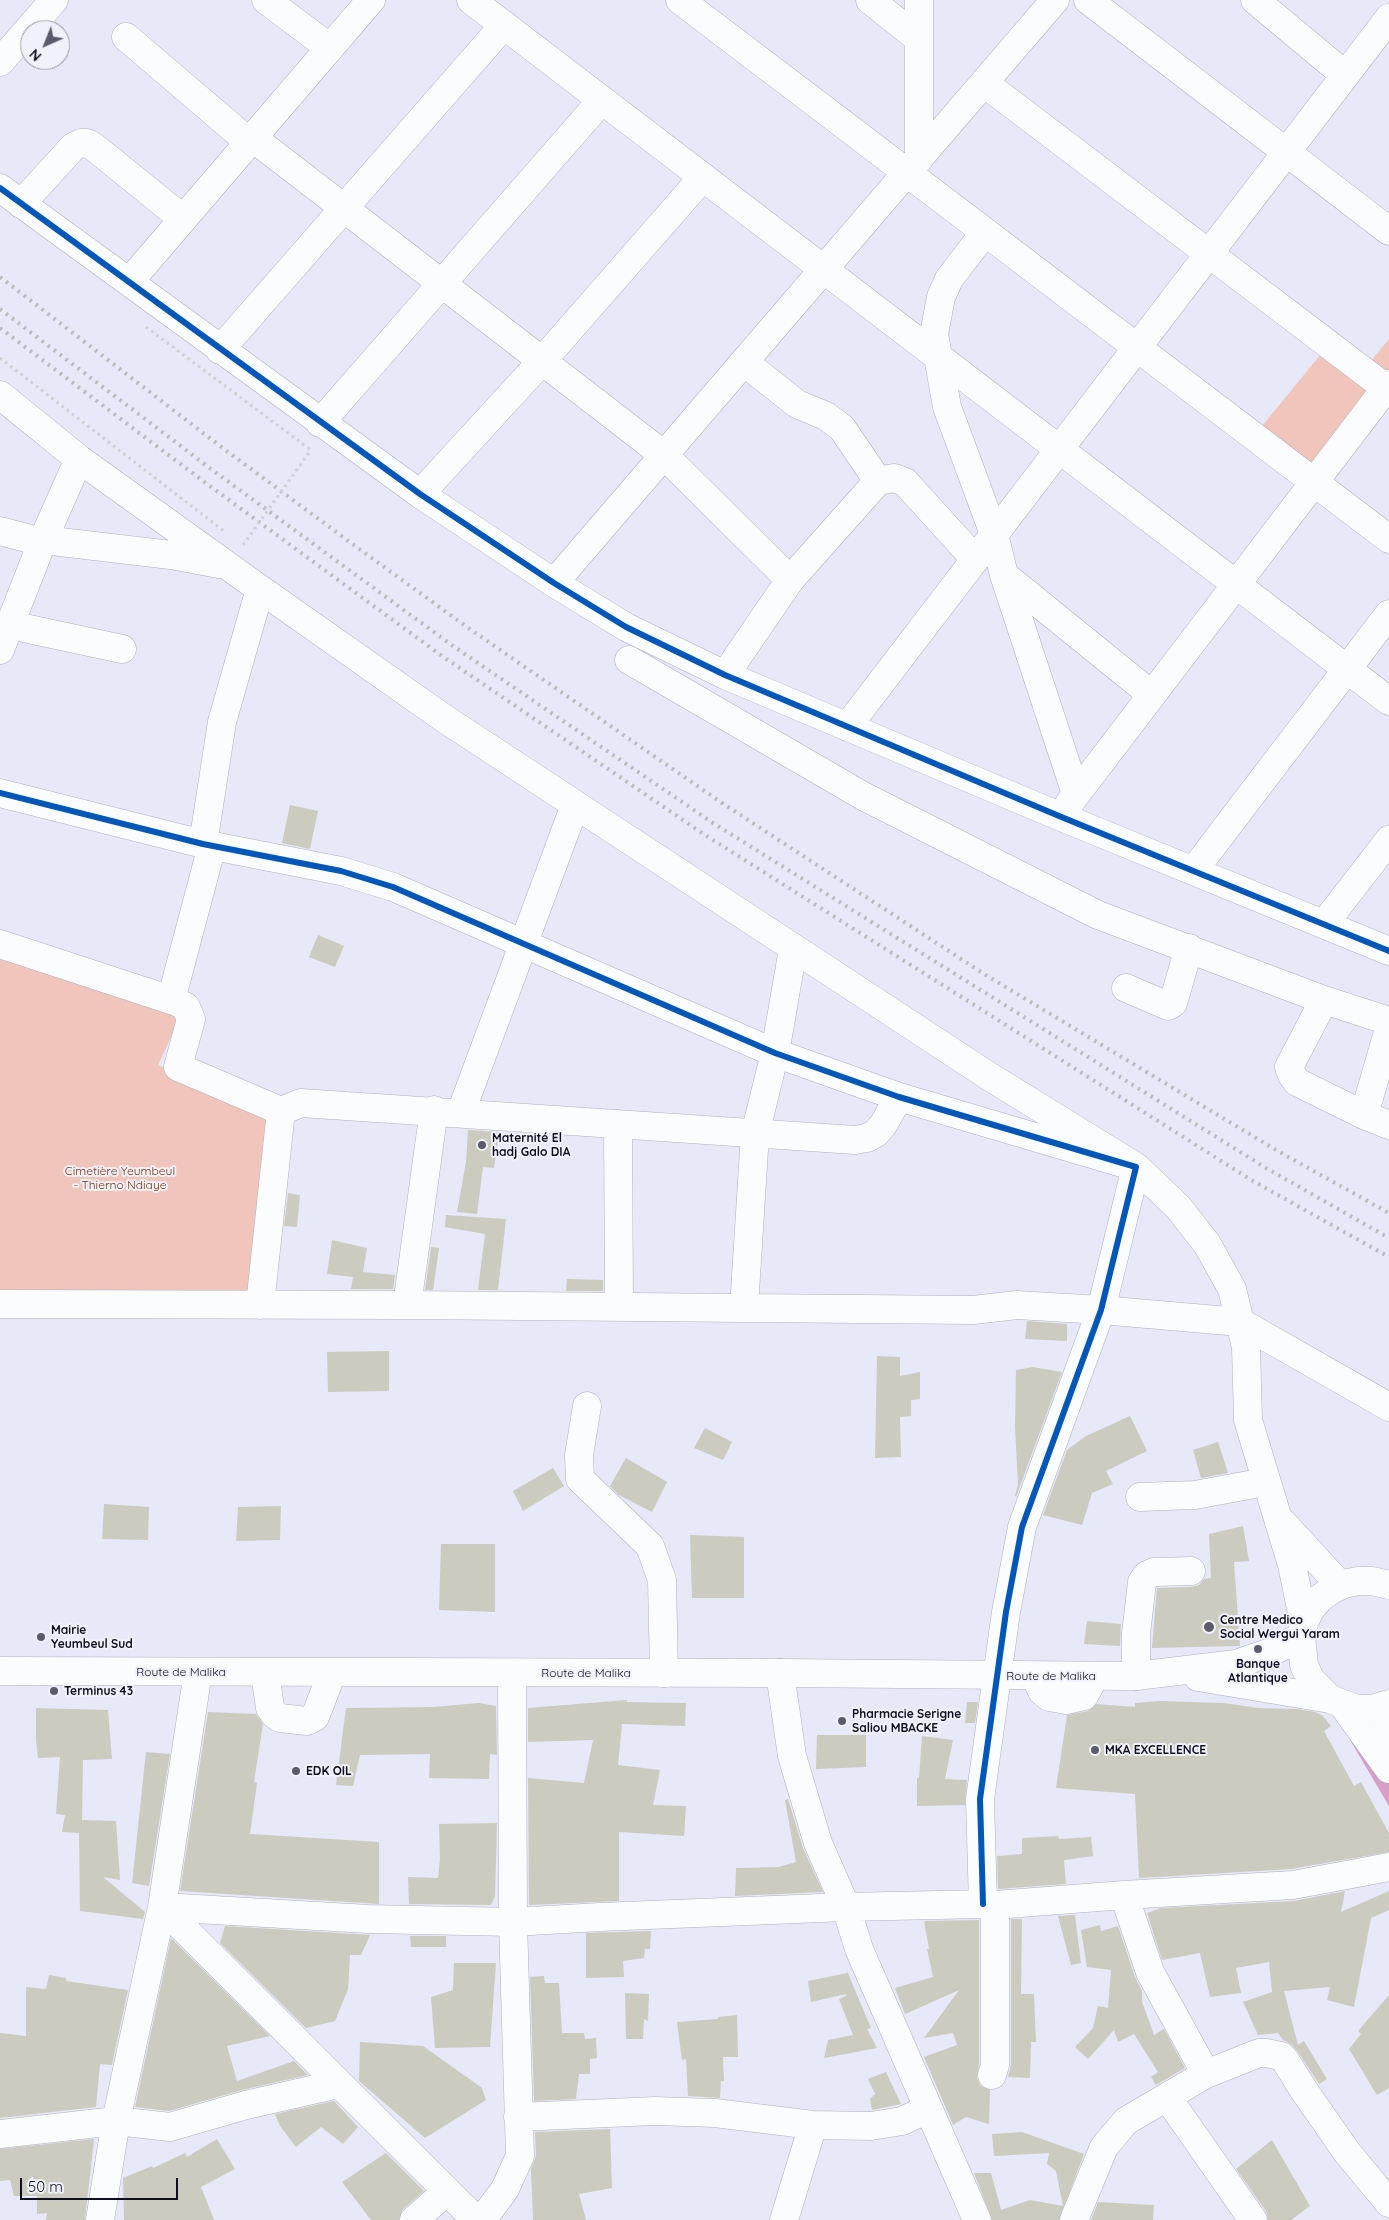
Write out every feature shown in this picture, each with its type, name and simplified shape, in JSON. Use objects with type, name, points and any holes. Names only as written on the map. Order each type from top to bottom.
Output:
[{"type":"street","points":[[266,0],[330,48]]},
{"type":"street","points":[[129,282],[371,0]]},
{"type":"street","points":[[472,0],[1389,701]]},
{"type":"street","points":[[680,0],[913,166],[986,232],[1389,539]]},
{"type":"street","points":[[870,0],[919,39]]},
{"type":"street","points":[[913,166],[919,0]]},
{"type":"street","points":[[554,582],[1056,0]]},
{"type":"street","points":[[1088,0],[1389,231]]},
{"type":"street","points":[[1255,0],[1345,75]]},
{"type":"street","points":[[847,727],[1389,19],[1375,0]]},
{"type":"street","points":[[0,62],[50,2]]},
{"type":"street","points":[[220,350],[504,25]]},
{"type":"street","points":[[126,37],[251,140],[344,208],[664,455],[790,580]]},
{"type":"street","points":[[984,83],[1388,386],[1059,816]]},
{"type":"street","points":[[320,423],[602,100]]},
{"type":"street","points":[[183,219],[87,143],[81,143],[73,147],[10,196],[420,494],[626,627],[726,675],[847,727],[1389,951]]},
{"type":"street","points":[[420,494],[542,361],[704,177]]},
{"type":"street","points":[[986,232],[949,279],[941,297],[934,334],[947,407],[994,534],[1004,575],[1076,794]]},
{"type":"street","points":[[744,362],[797,404],[826,416],[842,428],[878,481]]},
{"type":"street","points":[[5,401],[79,459],[234,555],[260,589],[445,719],[987,1075],[1136,1167],[1178,1208],[1207,1244],[1232,1289],[1246,1347],[1248,1420],[1265,1482],[1292,1565],[1303,1630]]},
{"type":"street","points":[[79,459],[4,637],[122,649]]},
{"type":"street","points":[[726,675],[790,580],[878,481],[894,478],[905,482],[975,559]]},
{"type":"street","points":[[0,530],[43,541],[152,553],[234,555]]},
{"type":"street","points":[[1004,575],[1152,695]]},
{"type":"street","points":[[171,1000],[208,845],[222,722],[260,589]]},
{"type":"street","points":[[1194,870],[1389,614]]},
{"type":"street","points":[[630,660],[863,796],[1098,915],[1324,1000],[1389,1021]]},
{"type":"street","points":[[0,794],[208,845],[342,871],[384,884],[775,1053],[899,1097],[1136,1167]]},
{"type":"street","points":[[461,1112],[575,805]]},
{"type":"street","points":[[1324,924],[1389,840]]},
{"type":"street","points":[[0,944],[171,1000],[186,1007],[191,1019],[178,1067],[281,1110],[301,1103],[434,1110],[855,1140],[867,1138],[876,1133],[884,1124],[899,1097]]},
{"type":"street","points":[[1126,988],[1168,1006],[1173,1002],[1189,948]]},
{"type":"street","points":[[744,1308],[755,1134],[775,1053],[793,949]]},
{"type":"street","points":[[1324,1000],[1289,1067],[1292,1076],[1297,1082],[1364,1115],[1389,1124]]},
{"type":"street","points":[[1364,1115],[1389,1029]]},
{"type":"street","points":[[260,1305],[281,1110]]},
{"type":"street","points":[[407,1305],[434,1110]]},
{"type":"street","points":[[618,1124],[619,1306]]},
{"type":"street","points":[[992,2075],[995,2028],[989,1904],[980,1799],[997,1675],[1022,1527],[1101,1310],[1136,1167]]},
{"type":"street","points":[[0,1304],[619,1306],[973,1310],[1017,1305],[1101,1310],[1240,1322],[1389,1407]]},
{"type":"street","points":[[587,1406],[579,1455],[580,1479],[650,1546],[662,1580],[664,1673]]},
{"type":"street","points":[[1140,1497],[1195,1495],[1265,1482]]},
{"type":"street","points":[[1277,1517],[1340,1586]]},
{"type":"street","points":[[1136,1676],[1136,1634],[1142,1582],[1147,1575],[1154,1572],[1191,1571]]},
{"type":"street","points":[[1383,1578],[1358,1581],[1340,1586],[1320,1599],[1310,1610],[1303,1630],[1301,1651],[1307,1672],[1319,1690],[1337,1702],[1389,1770]]},
{"type":"street","name":"Route de Malika","points":[[0,1671],[1136,1676],[1236,1664],[1272,1652],[1303,1630]]},
{"type":"street","points":[[100,2220],[116,2121],[162,1907],[198,1672]]},
{"type":"street","points":[[264,1672],[270,1708],[274,1714],[280,1718],[307,1721],[315,1717],[332,1673]]},
{"type":"street","points":[[780,1673],[792,1756],[805,1804],[827,1868],[846,1907],[859,1948],[977,2220]]},
{"type":"street","name":"Route de Malika","points":[[1172,1673],[1337,1702],[1358,1709],[1372,1709],[1388,1705]]},
{"type":"street","points":[[482,2220],[505,2189],[520,2156],[513,1922],[512,1674]]},
{"type":"street","points":[[1388,1705],[1389,1737]]},
{"type":"street","points":[[162,1907],[368,1919],[513,1922],[609,1916],[846,1907],[989,1904],[1294,1885],[1389,1867]]},
{"type":"street","points":[[1124,1895],[1150,1972],[1206,2074]]},
{"type":"street","points":[[162,1907],[476,2220]]},
{"type":"street","points":[[1074,2220],[1104,2147],[1126,2121],[1206,2074],[1259,2053],[1280,2056],[1285,2060],[1340,2143],[1389,2203]]},
{"type":"street","points":[[0,2134],[116,2121],[170,2127],[246,2105],[338,2084]]},
{"type":"street","points":[[1166,2097],[1253,2220]]},
{"type":"street","points":[[518,2117],[655,2111],[715,2114],[813,2125],[871,2126],[902,2121],[928,2109]]},
{"type":"street","points":[[784,2220],[813,2125]]},
{"type":"street","points":[[414,2220],[446,2191]]},
{"type":"path","points":[[144,326],[311,450],[234,555]]},
{"type":"path","points":[[0,358],[227,533]]},
{"type":"path","points":[[234,555],[235,539]]},
{"type":"green space","points":[[1335,337],[1370,362],[1389,339],[1389,390],[1315,486],[1253,437]]},
{"type":"green space","name":"Cimetière Yeumbeul - Thierno Ndiaye","points":[[0,950],[182,1014],[158,1065],[275,1117],[248,1294],[0,1299]]},
{"type":"shaded area","points":[[1384,1731],[1389,1740],[1389,1806],[1350,1740]]},
{"type":"building","points":[[290,805],[318,811],[310,849],[282,843]]},
{"type":"building","points":[[318,935],[344,946],[335,967],[309,957]]},
{"type":"building","points":[[468,1130],[499,1132],[494,1168],[483,1167],[477,1214],[457,1212],[466,1162]]},
{"type":"building","points":[[288,1193],[300,1195],[297,1227],[284,1226]]},
{"type":"building","points":[[446,1215],[506,1219],[498,1290],[478,1290],[485,1234],[445,1227]]},
{"type":"building","points":[[332,1240],[367,1248],[363,1272],[395,1275],[393,1289],[351,1289],[353,1277],[327,1274]]},
{"type":"building","points":[[431,1247],[439,1248],[433,1290],[425,1290]]},
{"type":"building","points":[[567,1279],[603,1280],[603,1291],[566,1291]]},
{"type":"building","points":[[1027,1321],[1067,1324],[1067,1341],[1025,1339]]},
{"type":"building","points":[[389,1351],[389,1391],[328,1392],[327,1352]]},
{"type":"building","points":[[877,1356],[900,1357],[900,1376],[920,1372],[920,1399],[911,1400],[911,1416],[900,1417],[901,1457],[875,1458]]},
{"type":"building","points":[[1033,1367],[1062,1372],[1016,1497],[1018,1484],[1015,1427],[1016,1370]]},
{"type":"building","points":[[1130,1416],[1147,1451],[1106,1471],[1113,1484],[1092,1493],[1082,1525],[1043,1515],[1067,1450],[1086,1436]]},
{"type":"building","points":[[705,1428],[732,1442],[723,1460],[694,1448]]},
{"type":"building","points":[[1218,1442],[1228,1473],[1201,1478],[1193,1450]]},
{"type":"building","points":[[626,1458],[667,1482],[652,1512],[619,1495],[610,1486]]},
{"type":"building","points":[[553,1468],[564,1486],[523,1511],[513,1491]]},
{"type":"building","points":[[104,1504],[149,1507],[148,1540],[102,1539]]},
{"type":"building","points":[[281,1506],[280,1540],[236,1541],[238,1507]]},
{"type":"building","points":[[1243,1526],[1249,1561],[1234,1562],[1240,1646],[1152,1648],[1157,1588],[1191,1587],[1199,1585],[1204,1579],[1211,1578],[1209,1534]]},
{"type":"building","points":[[690,1535],[744,1537],[744,1598],[692,1598]]},
{"type":"building","points":[[441,1544],[495,1544],[495,1612],[439,1610]]},
{"type":"building","points":[[1087,1621],[1121,1624],[1120,1646],[1084,1644]]},
{"type":"building","points":[[627,1700],[627,1702],[686,1703],[685,1726],[622,1724],[618,1765],[660,1770],[653,1805],[686,1806],[684,1836],[619,1832],[619,1901],[529,1905],[528,1778],[584,1783],[593,1740],[528,1742],[528,1708]]},
{"type":"building","points":[[1159,1701],[1224,1703],[1258,1708],[1298,1709],[1315,1712],[1323,1716],[1331,1726],[1324,1731],[1354,1786],[1361,1782],[1389,1833],[1389,1852],[1291,1869],[1139,1878],[1135,1794],[1056,1788],[1067,1715],[1088,1711],[1097,1704],[1135,1707],[1135,1703]]},
{"type":"building","points":[[967,1702],[978,1702],[975,1723],[965,1723]]},
{"type":"building","points":[[479,1703],[496,1706],[497,1755],[490,1754],[489,1779],[429,1778],[430,1754],[360,1755],[353,1786],[336,1785],[346,1708],[433,1707]]},
{"type":"building","points":[[36,1708],[108,1710],[112,1759],[83,1760],[82,1820],[116,1821],[120,1880],[103,1877],[145,1912],[143,1919],[80,1911],[79,1833],[62,1832],[65,1815],[56,1814],[60,1757],[38,1758]]},
{"type":"building","points":[[208,1712],[256,1714],[263,1724],[254,1782],[257,1783],[250,1834],[379,1842],[379,1904],[180,1891]]},
{"type":"building","points":[[817,1735],[866,1735],[866,1767],[816,1769]]},
{"type":"building","points":[[922,1736],[953,1740],[945,1779],[967,1780],[965,1805],[917,1806],[917,1778],[919,1778]]},
{"type":"building","points":[[146,1752],[170,1754],[149,1886],[132,1883]]},
{"type":"building","points":[[788,1799],[803,1848],[823,1892],[735,1896],[736,1868],[779,1867],[796,1862],[785,1800]]},
{"type":"building","points":[[497,1823],[495,1896],[491,1905],[409,1904],[408,1877],[438,1878],[440,1859],[439,1824]]},
{"type":"building","points":[[1058,1836],[1059,1839],[1091,1837],[1093,1856],[1064,1860],[1066,1884],[998,1889],[997,1856],[1022,1854],[1022,1838]]},
{"type":"building","points":[[1345,1891],[1341,1912],[1389,1891],[1389,1910],[1371,1918],[1354,2007],[1327,2000],[1330,1987],[1284,1991],[1298,2045],[1304,2041],[1327,2079],[1319,2084],[1298,2052],[1292,2045],[1283,2040],[1278,2033],[1258,2035],[1243,2002],[1272,1992],[1269,1962],[1236,1968],[1241,1993],[1210,1997],[1200,1953],[1162,1960],[1147,1913],[1161,1908],[1294,1901]]},
{"type":"building","points":[[1075,1915],[1081,1963],[1071,1965],[1058,1916]]},
{"type":"building","points":[[1011,1919],[1022,1919],[1021,1994],[1034,1994],[1036,2042],[1031,2042],[1030,2078],[1008,2077],[1011,2065]]},
{"type":"building","points":[[979,1920],[979,2063],[977,2078],[981,2086],[990,2090],[989,2124],[966,2117],[953,2125],[924,2057],[957,2045],[953,2033],[924,2038],[959,1990],[905,2014],[895,1988],[933,1977],[924,1921]]},
{"type":"building","points":[[1100,1925],[1101,1931],[1118,1926],[1135,1977],[1142,1991],[1142,2002],[1154,2035],[1164,2029],[1185,2068],[1156,2085],[1151,2077],[1158,2072],[1134,2034],[1118,2042],[1114,2030],[1088,2059],[1075,2047],[1093,2028],[1098,2006],[1108,2008],[1111,1970],[1087,1967],[1081,1930]]},
{"type":"building","points":[[225,1926],[370,1935],[361,1955],[350,1955],[348,1989],[335,2021],[306,2028],[220,1943]]},
{"type":"building","points":[[651,1931],[650,1949],[645,1949],[644,1958],[623,1961],[624,1977],[586,1978],[586,1933]]},
{"type":"building","points":[[410,1936],[446,1936],[446,1947],[411,1947]]},
{"type":"building","points":[[171,1938],[270,2036],[227,2046],[237,2081],[294,2061],[308,2075],[242,2090],[169,2111],[135,2107]]},
{"type":"building","points":[[454,1963],[496,1963],[490,2047],[435,2048],[431,1997],[453,1990]]},
{"type":"building","points":[[847,1971],[871,2028],[867,2029],[877,2048],[824,2058],[828,2040],[853,2035],[839,1999],[846,1996],[846,1994],[811,2002],[808,1981],[847,1973]]},
{"type":"building","points":[[49,1975],[66,1978],[66,1981],[128,1990],[112,2065],[100,2064],[96,2107],[0,2118],[0,2033],[26,2036],[26,1987],[46,1989]]},
{"type":"building","points":[[544,1976],[545,1983],[559,1983],[562,2033],[584,2033],[585,2039],[596,2038],[597,2058],[590,2059],[590,2074],[579,2074],[576,2099],[534,2101],[530,1977]]},
{"type":"building","points":[[625,1993],[649,1994],[648,2021],[644,2019],[643,2039],[626,2039]]},
{"type":"building","points":[[1389,1995],[1389,2088],[1377,2095],[1349,2049],[1361,2034],[1358,2031]]},
{"type":"building","points":[[737,2015],[738,2057],[723,2057],[724,2081],[721,2081],[720,2098],[688,2096],[686,2059],[682,2060],[677,2022],[718,2019],[718,2017]]},
{"type":"building","points":[[360,2042],[423,2046],[482,2088],[486,2100],[425,2138],[359,2081]]},
{"type":"building","points":[[886,2072],[901,2104],[872,2110],[870,2099],[875,2094],[868,2079]]},
{"type":"building","points":[[334,2101],[358,2127],[343,2144],[321,2127],[296,2147],[280,2126],[275,2114]]},
{"type":"building","points":[[610,2129],[612,2188],[579,2194],[586,2220],[533,2220],[531,2169],[536,2156],[535,2132]]},
{"type":"building","points":[[1022,2132],[1084,2154],[1059,2220],[992,2220],[974,2173],[991,2173],[1001,2210],[1030,2200],[1063,2206],[1056,2171],[1047,2164],[1049,2153],[994,2156],[992,2134]]},
{"type":"building","points":[[94,2139],[85,2220],[46,2220],[47,2213],[37,2214],[37,2196],[14,2196],[10,2180],[0,2181],[0,2149]]},
{"type":"building","points":[[217,2139],[235,2169],[201,2187],[214,2220],[124,2220],[123,2178],[152,2166],[153,2168],[185,2153],[187,2157]]},
{"type":"building","points":[[1272,2140],[1310,2206],[1291,2220],[1268,2220],[1266,2211],[1236,2169]]},
{"type":"building","points":[[386,2153],[424,2191],[403,2209],[399,2220],[371,2220],[342,2182]]},
{"type":"building","points":[[1098,2202],[1154,2205],[1153,2220],[1091,2220]]},
{"type":"railway","points":[[0,277],[224,449],[351,543],[467,627],[722,803],[984,974],[1276,1150],[1389,1213]]},
{"type":"railway","points":[[0,309],[211,469],[453,646],[713,823],[1266,1168],[1389,1238]]},
{"type":"railway","points":[[0,328],[203,481],[442,656],[705,835],[1253,1181],[1389,1257]]},
{"type":"cycle path","points":[[0,188],[420,494],[554,583],[626,627],[725,675],[1059,816],[1389,951]]},
{"type":"cycle path","points":[[0,793],[203,844],[341,871],[393,887],[775,1053],[899,1097],[1136,1167],[1101,1310],[1022,1527],[1006,1612],[980,1799],[983,1904]]},
{"type":"place","name":"Maternité El hadj Galo DIA","points":[[482,1145]]},
{"type":"place","name":"Centre Medico Social Wergui Yaram","points":[[1209,1627]]},
{"type":"place","name":"Mairie Yeumbeul Sud","points":[[41,1637]]},
{"type":"place","name":"Banque Atlantique","points":[[1258,1649]]},
{"type":"place","name":"Terminus 43","points":[[54,1691]]},
{"type":"place","name":"Pharmacie Serigne Saliou MBACKE","points":[[842,1721]]},
{"type":"place","name":"MKA EXCELLENCE","points":[[1095,1750]]},
{"type":"place","name":"EDK OIL","points":[[296,1771]]}]
